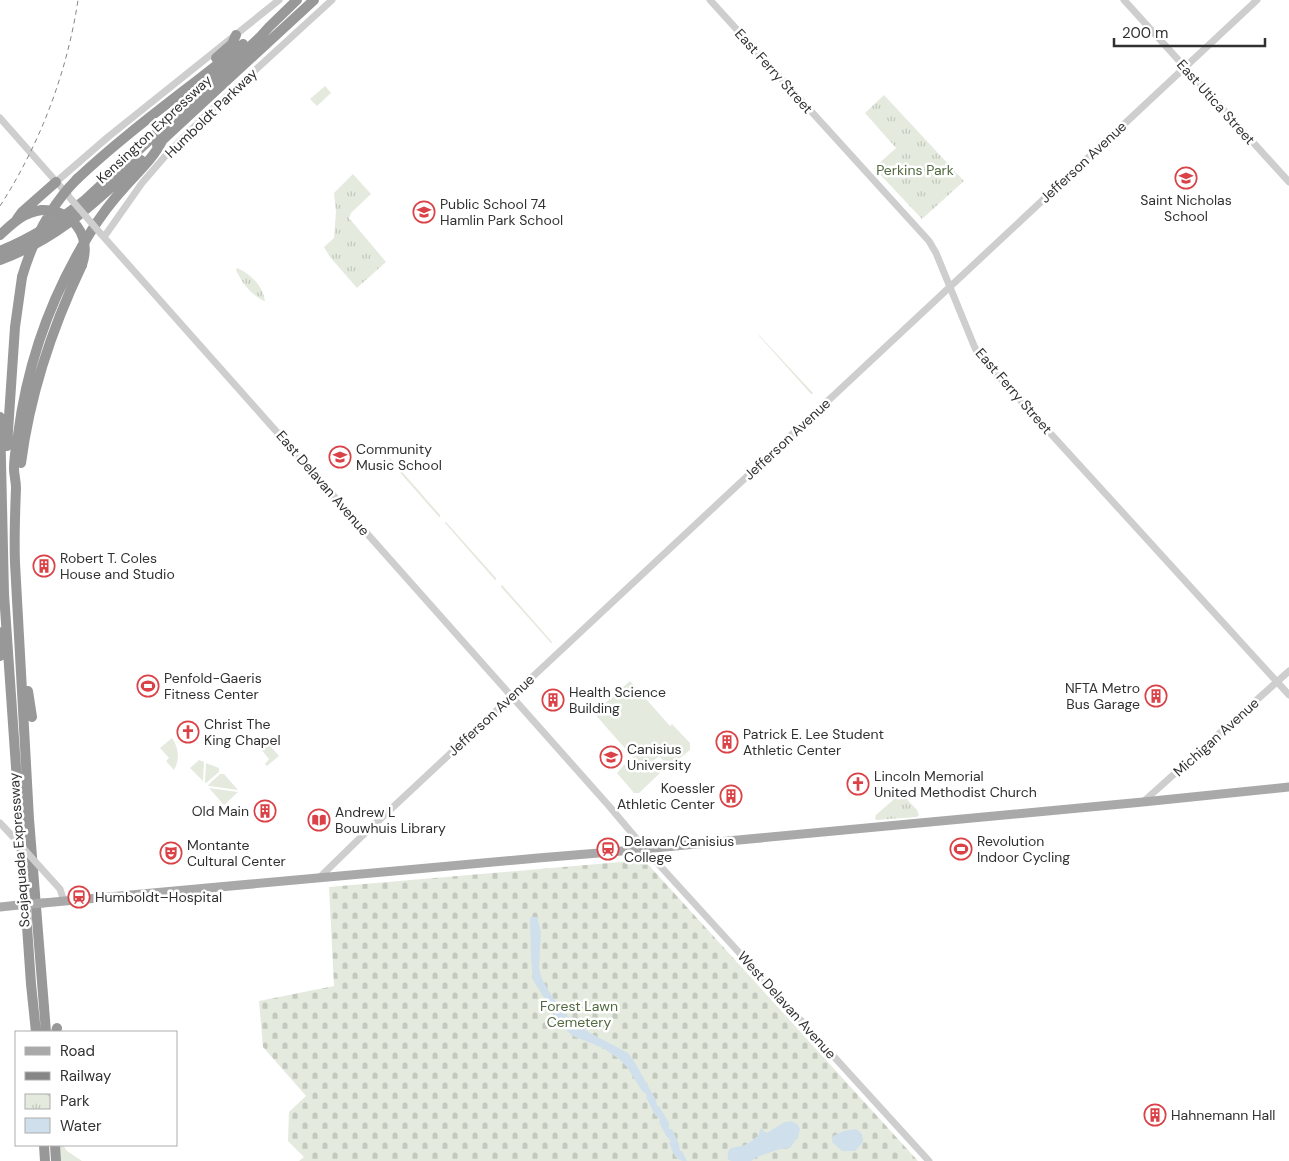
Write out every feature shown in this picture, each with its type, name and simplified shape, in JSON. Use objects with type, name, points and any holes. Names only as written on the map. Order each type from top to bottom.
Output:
[{"type":"highway","name":"Kensington Expressway","points":[[0,251],[44,230],[78,206],[297,0]]},
{"type":"highway","name":"Kensington Expressway","points":[[0,260],[37,244],[67,225],[90,207],[314,0]]},
{"type":"highway","points":[[2,479],[5,471],[15,326],[22,277],[34,243],[46,220],[59,200],[77,179],[102,157],[256,33],[269,27]]},
{"type":"highway","points":[[164,106],[232,44],[236,34]]},
{"type":"highway","points":[[16,486],[15,452],[25,391],[38,346],[56,296],[77,255],[100,218],[156,152],[162,141]]},
{"type":"highway","points":[[0,235],[22,212],[56,182]]},
{"type":"highway","points":[[16,486],[28,421],[43,361],[62,308],[82,264],[85,249],[79,228],[63,214],[53,210],[42,210],[31,212],[17,219]]},
{"type":"highway","points":[[0,417],[2,479]]},
{"type":"highway","name":"Scajaquada Expressway","points":[[2,479],[4,594],[36,1031]]},
{"type":"highway","name":"Scajaquada Expressway","points":[[16,486],[14,514],[15,563],[21,652],[20,665],[46,1031]]},
{"type":"highway","points":[[0,656],[4,594]]},
{"type":"highway","points":[[21,652],[26,665],[32,718]]},
{"type":"highway","points":[[55,1146],[56,1161]]},
{"type":"main road","points":[[0,907],[1289,787]]},
{"type":"street","points":[[56,182],[108,137],[279,0]]},
{"type":"street","name":"Humboldt Parkway","points":[[103,235],[142,183],[167,154],[204,117],[332,0]]},
{"type":"street","name":"East Ferry Street","points":[[710,0],[929,241],[936,253],[974,348],[979,355],[1289,696]]},
{"type":"street","name":"East Utica Street","points":[[1124,0],[1289,182]]},
{"type":"street","name":"Jefferson Avenue","points":[[319,878],[1256,0]]},
{"type":"street","name":"East Delavan Avenue","points":[[0,118],[645,848]]},
{"type":"street","name":"Michigan Avenue","points":[[1144,802],[1289,671]]},
{"type":"street","points":[[0,823],[60,889],[64,901]]},
{"type":"street","name":"West Delavan Avenue","points":[[645,848],[929,1161]]},
{"type":"green space","points":[[325,86],[331,93],[317,106],[310,99]]},
{"type":"green space","name":"Perkins Park","points":[[884,95],[964,181],[922,219],[874,168],[896,148],[865,113]]},
{"type":"green space","points":[[353,174],[371,194],[351,213],[349,218],[386,262],[357,288],[330,257],[324,247],[334,238],[336,212],[334,193]]},
{"type":"green space","points":[[237,268],[256,281],[262,290],[265,301],[255,295],[245,285],[236,270]]},
{"type":"green space","points":[[759,335],[813,393],[813,394],[811,394]]},
{"type":"green space","points":[[390,458],[440,515],[440,517],[389,460]]},
{"type":"green space","points":[[445,522],[496,578],[496,580],[495,580]]},
{"type":"green space","points":[[502,585],[552,642],[552,643],[501,587]]},
{"type":"green space","points":[[630,681],[670,726],[672,724],[690,743],[690,750],[669,767],[659,756],[651,763],[660,773],[639,793],[634,793],[617,773],[624,765],[635,760],[594,713]]},
{"type":"green space","points":[[172,738],[178,754],[174,770],[166,761],[169,758],[160,748]]},
{"type":"green space","points":[[264,739],[279,756],[267,766],[265,764],[269,759],[256,743]]},
{"type":"green space","points":[[199,760],[204,762],[203,781],[190,768]]},
{"type":"green space","points":[[206,763],[219,768],[219,772],[206,783],[205,782]]},
{"type":"green space","points":[[220,774],[224,774],[238,790],[208,785]]},
{"type":"green space","points":[[209,788],[238,792],[224,805]]},
{"type":"green space","points":[[901,793],[917,810],[919,815],[917,817],[876,820],[876,815]]},
{"type":"green space","name":"Forest Lawn Cemetery","points":[[644,860],[918,1161],[299,1161],[304,1157],[288,1141],[289,1112],[306,1096],[263,1047],[259,1001],[334,986],[329,887]]},
{"type":"green space","points":[[59,1146],[64,1146],[67,1151],[82,1161],[60,1161]]},
{"type":"water","points":[[530,917],[537,917],[541,933],[539,968],[542,979],[550,993],[561,1009],[576,1024],[628,1053],[656,1100],[657,1106],[659,1106],[669,1123],[669,1129],[672,1129],[680,1151],[682,1151],[687,1161],[679,1160],[675,1156],[669,1143],[671,1141],[666,1136],[659,1122],[660,1119],[655,1115],[646,1097],[647,1095],[642,1091],[627,1067],[603,1048],[573,1036],[559,1022],[533,980]]},
{"type":"water","points":[[791,1121],[797,1124],[800,1129],[798,1137],[790,1148],[780,1149],[751,1161],[731,1161],[728,1159],[730,1149],[751,1142],[759,1135],[760,1128],[767,1133],[783,1123]]},
{"type":"water","points":[[855,1129],[862,1134],[863,1142],[855,1151],[842,1151],[832,1142],[833,1136]]},
{"type":"railway","points":[[0,206],[28,158],[50,107],[67,54],[78,0]]},
{"type":"place","name":"Saint Nicholas School","points":[[1186,178]]},
{"type":"place","name":"Public School 74 Hamlin Park School","points":[[424,212]]},
{"type":"place","name":"Community Music School","points":[[340,457]]},
{"type":"place","name":"Robert T. Coles House and Studio","points":[[44,566]]},
{"type":"place","name":"Penfold-Gaeris Fitness Center","points":[[148,686]]},
{"type":"place","name":"NFTA Metro Bus Garage","points":[[1156,696]]},
{"type":"place","name":"Health Science Building","points":[[553,700]]},
{"type":"place","name":"Christ The King Chapel","points":[[188,732]]},
{"type":"place","name":"Patrick E. Lee Student Athletic Center","points":[[727,742]]},
{"type":"place","name":"Canisius University","points":[[611,757]]},
{"type":"place","name":"Lincoln Memorial United Methodist Church","points":[[858,784]]},
{"type":"place","name":"Koessler Athletic Center","points":[[731,796]]},
{"type":"place","name":"Old Main","points":[[265,811]]},
{"type":"place","name":"Andrew L Bouwhuis Library","points":[[319,820]]},
{"type":"place","name":"Delavan/Canisius College","points":[[608,849]]},
{"type":"place","name":"Revolution Indoor Cycling","points":[[961,849]]},
{"type":"place","name":"Montante Cultural Center","points":[[171,853]]},
{"type":"place","name":"Humboldt–Hospital","points":[[79,897]]},
{"type":"place","name":"Hahnemann Hall","points":[[1155,1115]]}]
